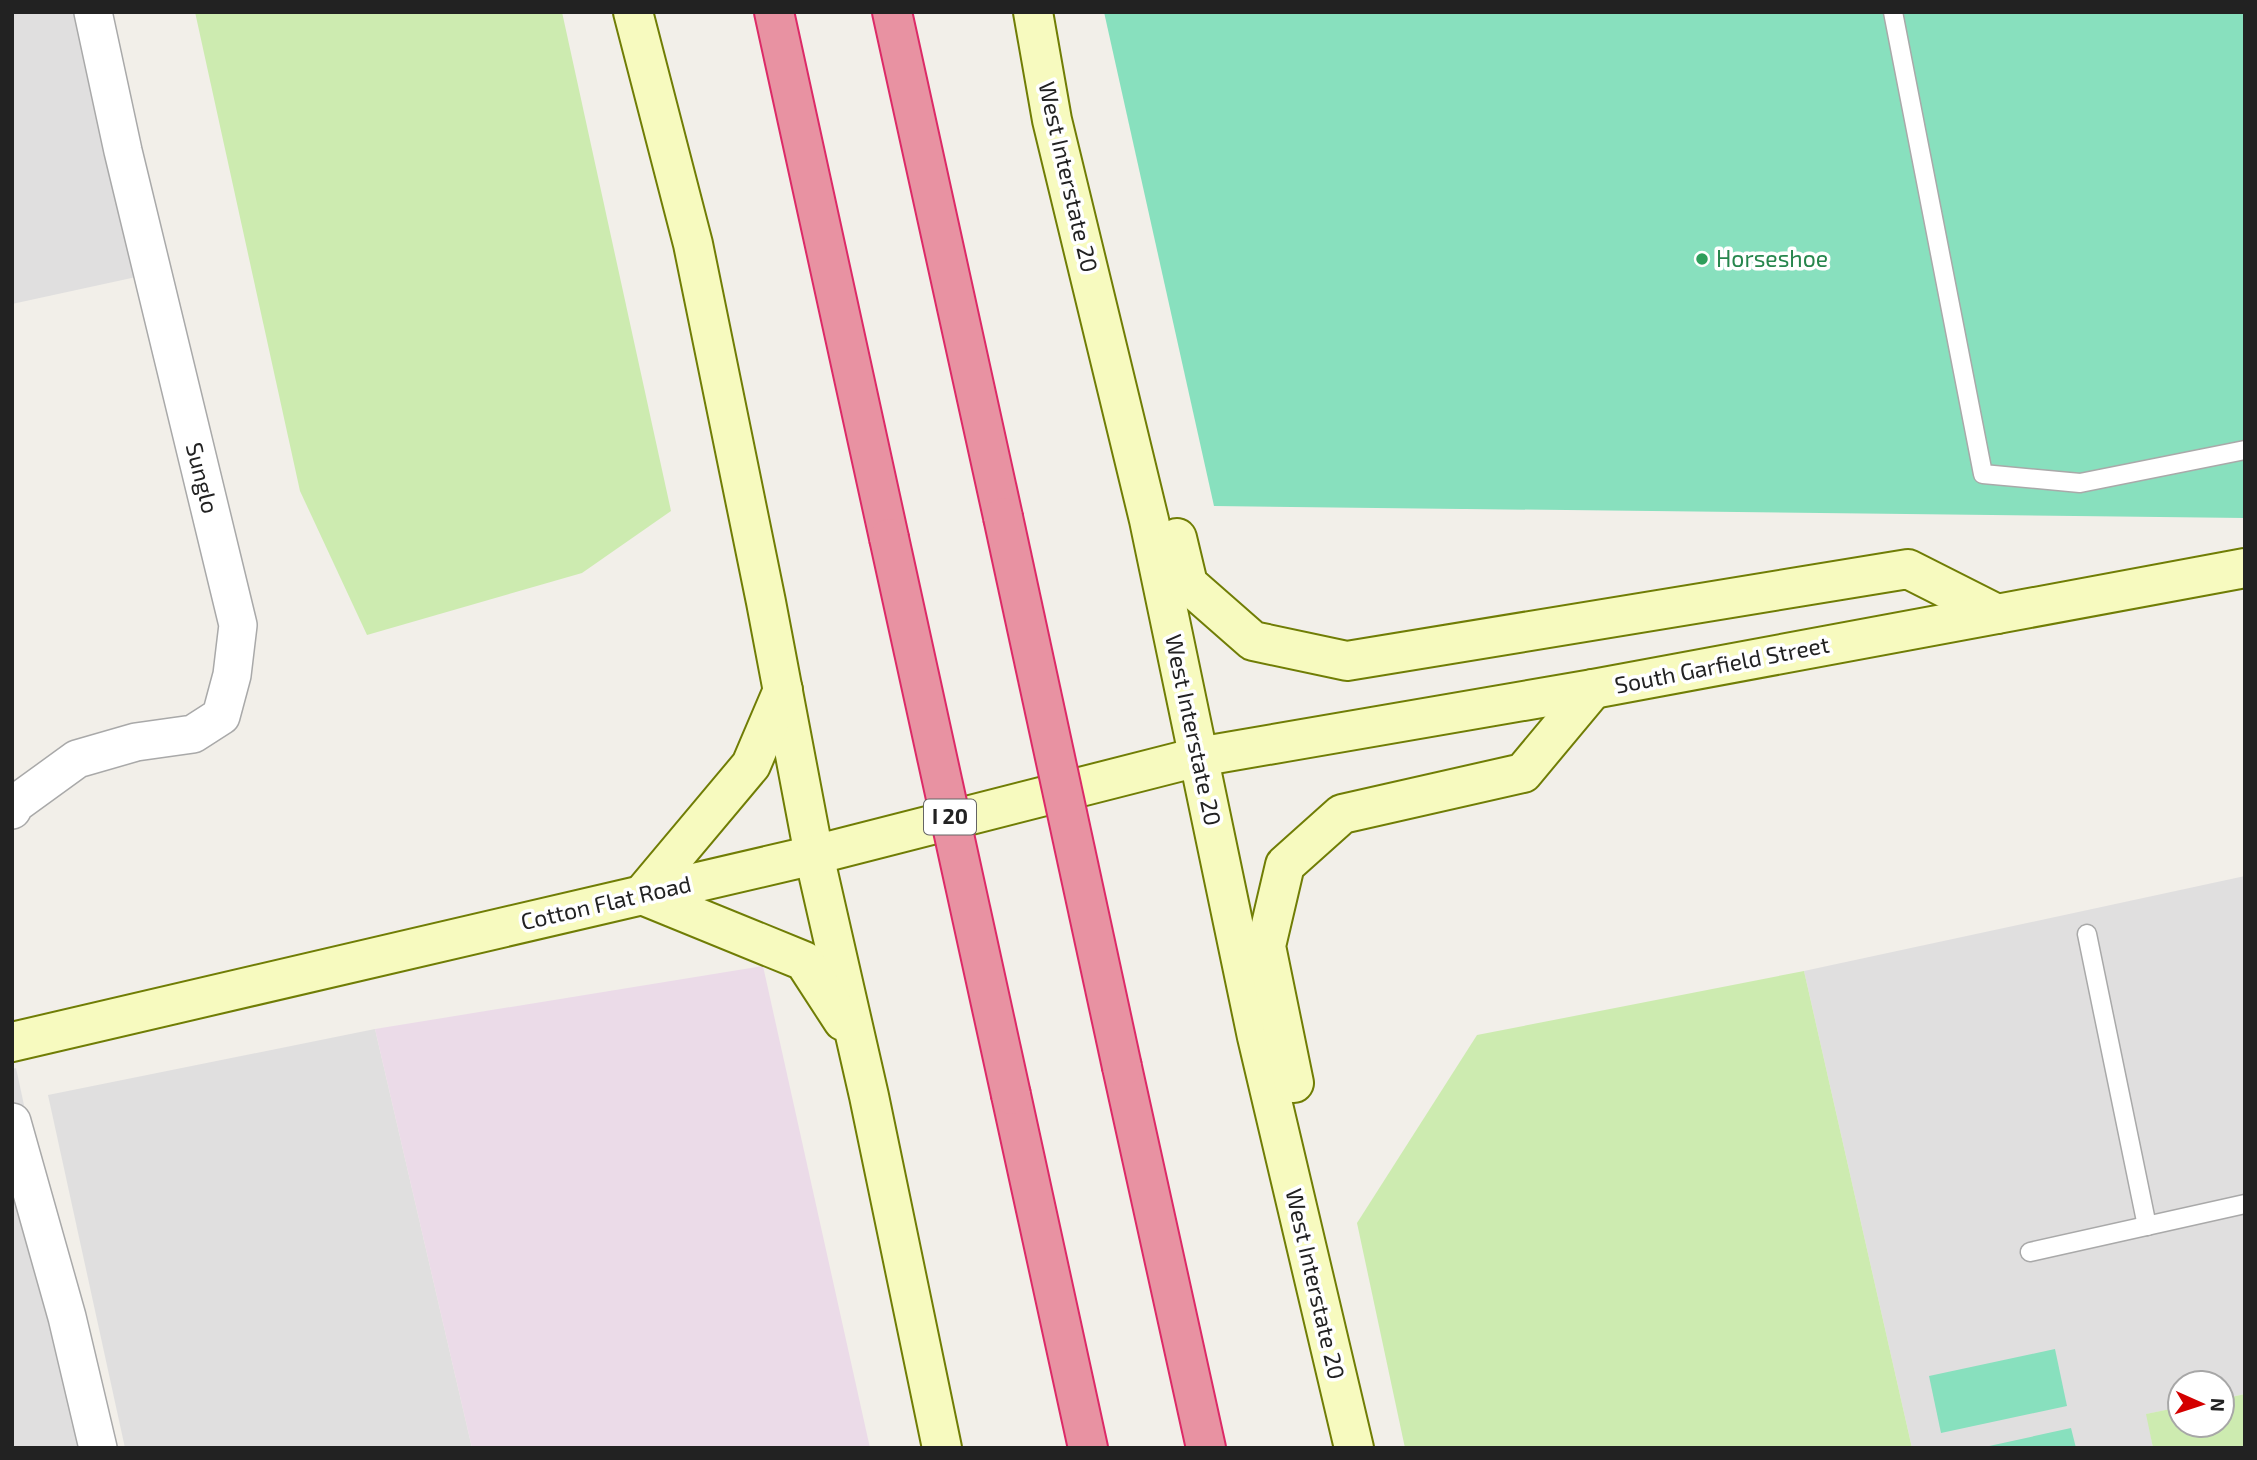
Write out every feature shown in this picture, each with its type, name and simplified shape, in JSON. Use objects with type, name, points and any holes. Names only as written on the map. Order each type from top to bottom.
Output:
[{"type":"highway","name":"I 20","points":[[774,12],[1088,1448]]},
{"type":"highway","points":[[892,12],[1206,1448]]},
{"type":"main road","points":[[632,12],[693,244],[814,855],[857,1043],[942,1448]]},
{"type":"main road","name":"West Interstate 20","points":[[1033,12],[1052,120],[1149,520],[1257,1037],[1350,1432]]},
{"type":"main road","points":[[1099,311],[1133,346],[1188,584],[1253,641],[1347,661],[1908,569],[1997,614]]},
{"type":"main road","name":"South Garfield Street","points":[[1198,757],[1593,689],[2245,568]]},
{"type":"main road","points":[[1350,1432],[1342,1316],[1266,946],[1285,865],[1342,814],[1523,773],[1593,689]]},
{"type":"main road","points":[[783,690],[751,765],[642,895],[804,961],[857,1043]]},
{"type":"main road","name":"Cotton Flat Road","points":[[12,1042],[814,855],[1198,757]]},
{"type":"street","name":"Sunglo","points":[[12,810],[15,804],[77,759],[136,742],[193,734],[221,716],[232,675],[238,625],[123,151],[93,12]]},
{"type":"street","points":[[12,1122],[67,1317],[98,1448]]},
{"type":"lane","points":[[1893,12],[1983,474],[2080,483],[2245,450]]},
{"type":"lane","points":[[2087,934],[2147,1226]]},
{"type":"lane","points":[[2030,1252],[2245,1205]]},
{"type":"shaded area","points":[[12,12],[91,12],[150,274],[12,304]]},
{"type":"shaded area","points":[[2245,876],[2245,1394],[2236,1396],[2236,1369],[2166,1369],[2166,1410],[2147,1414],[2153,1448],[1912,1448],[1804,971]]},
{"type":"shaded area","points":[[763,966],[870,1448],[472,1448],[375,1029]]},
{"type":"shaded area","points":[[375,1029],[472,1448],[125,1448],[48,1095]]},
{"type":"shaded area","points":[[16,1068],[98,1448],[12,1448],[12,1069]]},
{"type":"green space","points":[[195,12],[562,12],[671,511],[582,573],[367,635],[300,491]]},
{"type":"green space","name":"Horseshoe","points":[[1104,12],[2245,12],[2245,518],[1214,506]]},
{"type":"green space","points":[[1804,971],[1912,1448],[1405,1448],[1357,1223],[1477,1035]]},
{"type":"green space","points":[[2055,1349],[2067,1406],[1941,1433],[1929,1376]]},
{"type":"green space","points":[[2245,1394],[2245,1448],[2153,1448],[2146,1414],[2166,1410],[2166,1439],[2236,1439],[2236,1396]]},
{"type":"green space","points":[[2071,1428],[2076,1448],[1980,1448]]},
{"type":"place","name":"Horseshoe","points":[[1702,259]]}]
